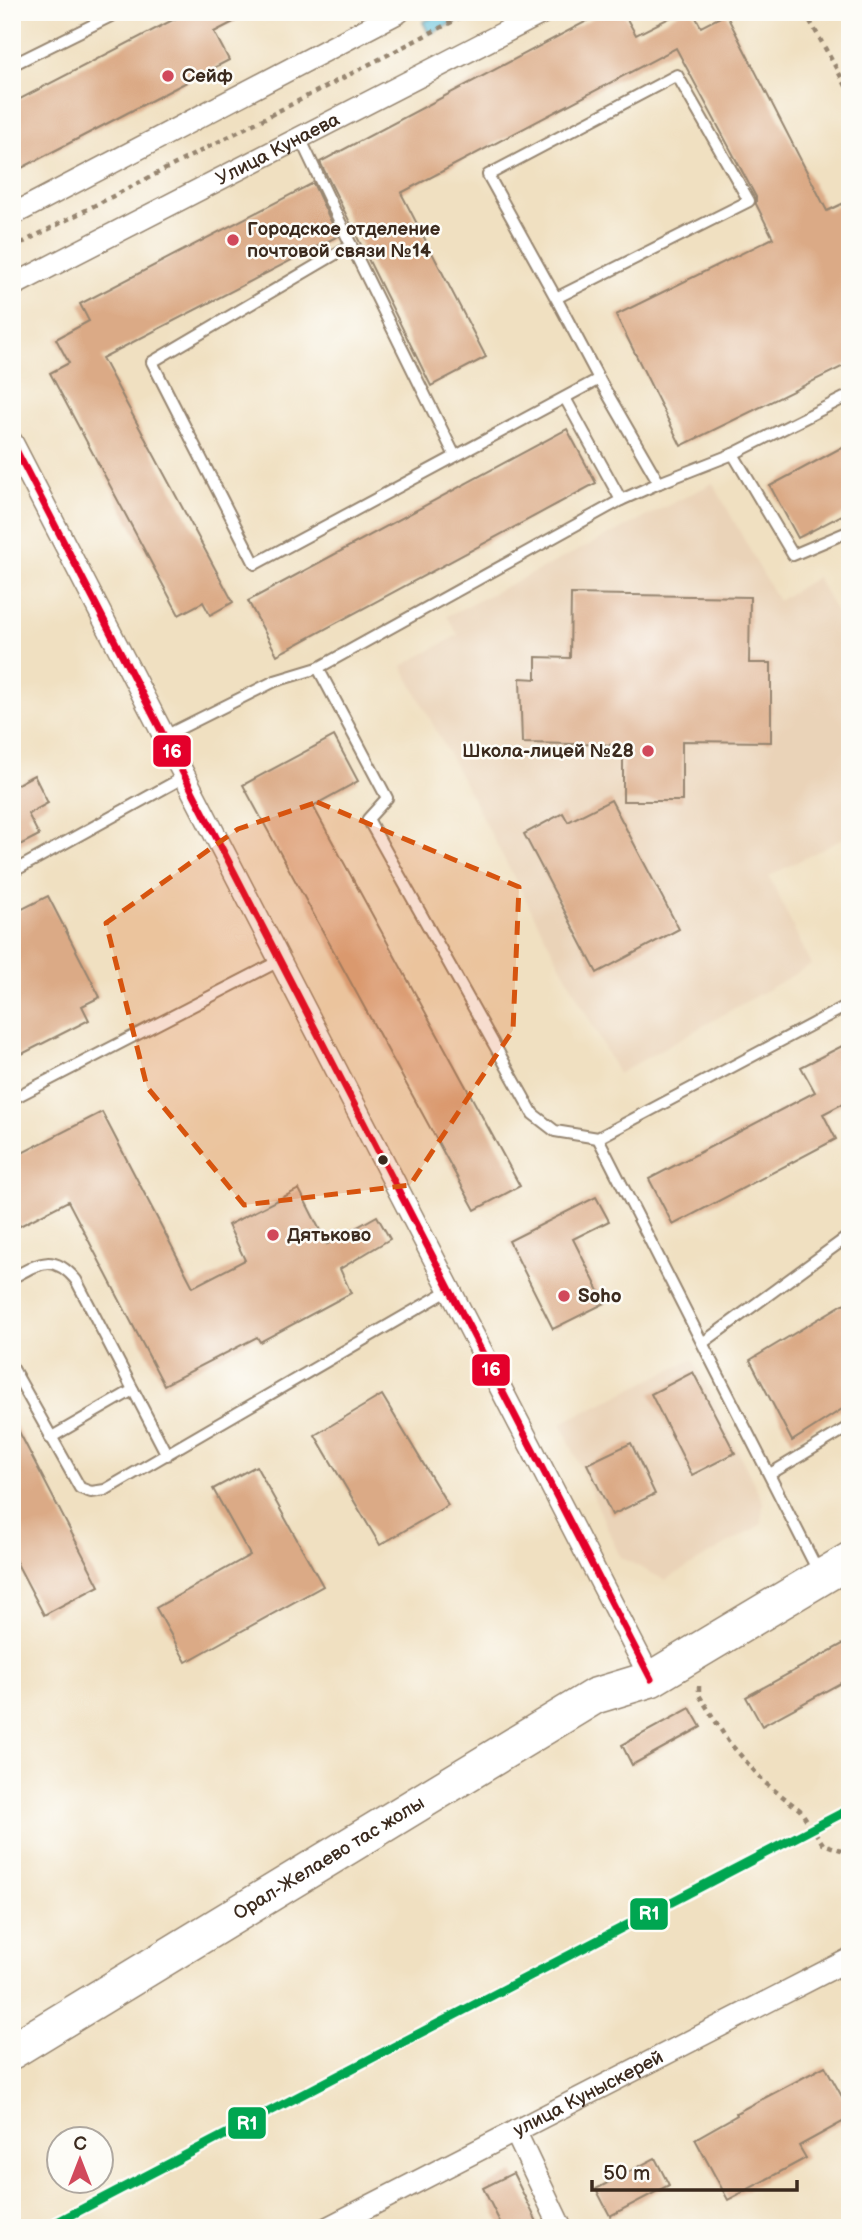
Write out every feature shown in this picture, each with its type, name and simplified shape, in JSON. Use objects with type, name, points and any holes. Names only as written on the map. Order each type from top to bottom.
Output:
[{"type":"main road","name":"Орал-Желаево тас жолы","points":[[12,2051],[595,1696],[651,1679],[835,1569]]},
{"type":"street","points":[[12,215],[399,12]]},
{"type":"street","name":"Улица Кунаева","points":[[12,286],[544,12]]},
{"type":"street","points":[[12,442],[651,1679]]},
{"type":"street","name":"улица Куныскерей","points":[[327,2228],[850,1959]]},
{"type":"street","points":[[515,2131],[561,2228]]},
{"type":"lane","points":[[12,65],[119,12]]},
{"type":"lane","points":[[556,298],[749,201],[677,75],[488,175],[599,379],[659,482]]},
{"type":"lane","points":[[300,138],[414,378],[455,456]]},
{"type":"lane","points":[[351,246],[152,362],[255,564],[599,379]]},
{"type":"lane","points":[[165,736],[275,681],[318,668],[621,500],[659,482],[733,454],[850,395]]},
{"type":"lane","points":[[565,398],[621,500]]},
{"type":"lane","points":[[733,454],[793,555],[850,531]]},
{"type":"lane","points":[[318,668],[387,798],[369,819],[533,1114],[555,1130],[598,1138],[850,1004]]},
{"type":"lane","points":[[12,872],[186,776]]},
{"type":"lane","points":[[12,1099],[281,960]]},
{"type":"lane","points":[[598,1138],[770,1474],[835,1569]]},
{"type":"lane","points":[[704,1342],[850,1235]]},
{"type":"lane","points":[[12,1278],[35,1265],[52,1262],[65,1268],[76,1280],[167,1455]]},
{"type":"lane","points":[[12,1367],[80,1488],[91,1492],[105,1490],[451,1289]]},
{"type":"lane","points":[[50,1438],[133,1390]]},
{"type":"lane","points":[[770,1474],[850,1426]]},
{"type":"path","points":[[12,248],[471,12]]},
{"type":"path","points":[[806,12],[850,93]]},
{"type":"path","points":[[709,1677],[699,1684],[699,1695],[728,1741],[764,1782],[800,1810],[823,1844],[844,1851],[850,1860]]},
{"type":"highlighted area","points":[[317,802],[519,887],[513,1030],[410,1185],[244,1205],[147,1087],[106,923],[238,829]]},
{"type":"shaded area","name":"Школа-лицей №28","points":[[713,483],[778,601],[817,577],[850,639],[850,835],[769,876],[811,965],[618,1074],[402,666],[458,635],[447,616]]},
{"type":"shaded area","points":[[693,1359],[763,1502],[762,1524],[665,1580],[620,1557],[561,1423]]},
{"type":"water","points":[[443,12],[453,12],[457,21],[429,34],[423,22]]},
{"type":"building","points":[[188,12],[253,12],[214,32],[229,60],[12,173],[12,103]]},
{"type":"building","points":[[604,12],[623,12],[636,35],[681,12],[693,12],[701,27],[726,14],[827,211],[850,200],[850,363],[681,446],[616,315],[773,238],[756,204],[756,197],[676,48],[401,193],[486,357],[431,386],[320,162]]},
{"type":"building","points":[[313,183],[338,236],[102,358],[233,602],[210,615],[203,602],[179,615],[50,373],[69,363],[56,339],[89,321],[80,304]]},
{"type":"building","points":[[567,429],[596,483],[277,655],[248,601]]},
{"type":"building","points":[[850,443],[850,511],[798,538],[770,486]]},
{"type":"building","points":[[571,594],[750,597],[749,663],[771,663],[771,742],[682,741],[682,801],[623,801],[623,745],[522,743],[520,678],[536,679],[536,657],[570,658]]},
{"type":"building","points":[[334,736],[358,781],[313,806],[520,1186],[475,1210],[243,785]]},
{"type":"building","points":[[34,775],[48,803],[28,814],[39,835],[12,849],[12,784],[14,786]]},
{"type":"building","points":[[611,800],[679,929],[597,973],[524,834],[563,813],[568,822]]},
{"type":"building","points":[[48,896],[100,997],[82,1006],[89,1020],[12,1059],[12,914]]},
{"type":"building","points":[[850,1042],[850,1100],[823,1114],[836,1139],[673,1225],[649,1179],[815,1092],[801,1067]]},
{"type":"building","points":[[102,1112],[193,1287],[245,1260],[228,1225],[299,1189],[327,1244],[377,1216],[390,1239],[340,1269],[351,1293],[260,1342],[257,1337],[164,1385],[68,1201],[12,1230],[12,1158]]},
{"type":"building","points":[[596,1197],[609,1221],[573,1239],[605,1303],[553,1329],[509,1241]]},
{"type":"building","points":[[850,1300],[850,1404],[792,1441],[750,1360]]},
{"type":"building","points":[[693,1372],[735,1453],[692,1475],[651,1394]]},
{"type":"building","points":[[382,1395],[448,1505],[380,1545],[315,1435]]},
{"type":"building","points":[[12,1418],[99,1586],[44,1615],[12,1554]]},
{"type":"building","points":[[631,1443],[655,1494],[612,1515],[587,1464]]},
{"type":"building","points":[[256,1466],[323,1586],[186,1662],[156,1608],[250,1555],[213,1489]]},
{"type":"building","points":[[850,1640],[850,1678],[762,1726],[746,1697]]},
{"type":"building","points":[[690,1708],[701,1727],[632,1765],[622,1745]]},
{"type":"building","points":[[825,2066],[850,2111],[850,2118],[799,2146],[806,2158],[728,2200],[695,2139],[737,2115],[736,2113]]},
{"type":"building","points":[[655,2158],[669,2185],[610,2216],[596,2189]]},
{"type":"building","points":[[513,2173],[540,2228],[503,2228],[483,2188]]},
{"type":"transit line","name":"16","points":[[12,442],[651,1679]]},
{"type":"transit line","name":"R1","points":[[46,2228],[850,1809]]},
{"type":"place","name":"Сейф","points":[[168,76]]},
{"type":"place","name":"Городское отделение почтовой связи №14","points":[[233,240]]},
{"type":"place","name":"Школа-лицей №28","points":[[648,751]]},
{"type":"place","name":"Дятьково","points":[[273,1235]]},
{"type":"place","name":"Soho","points":[[564,1296]]}]
